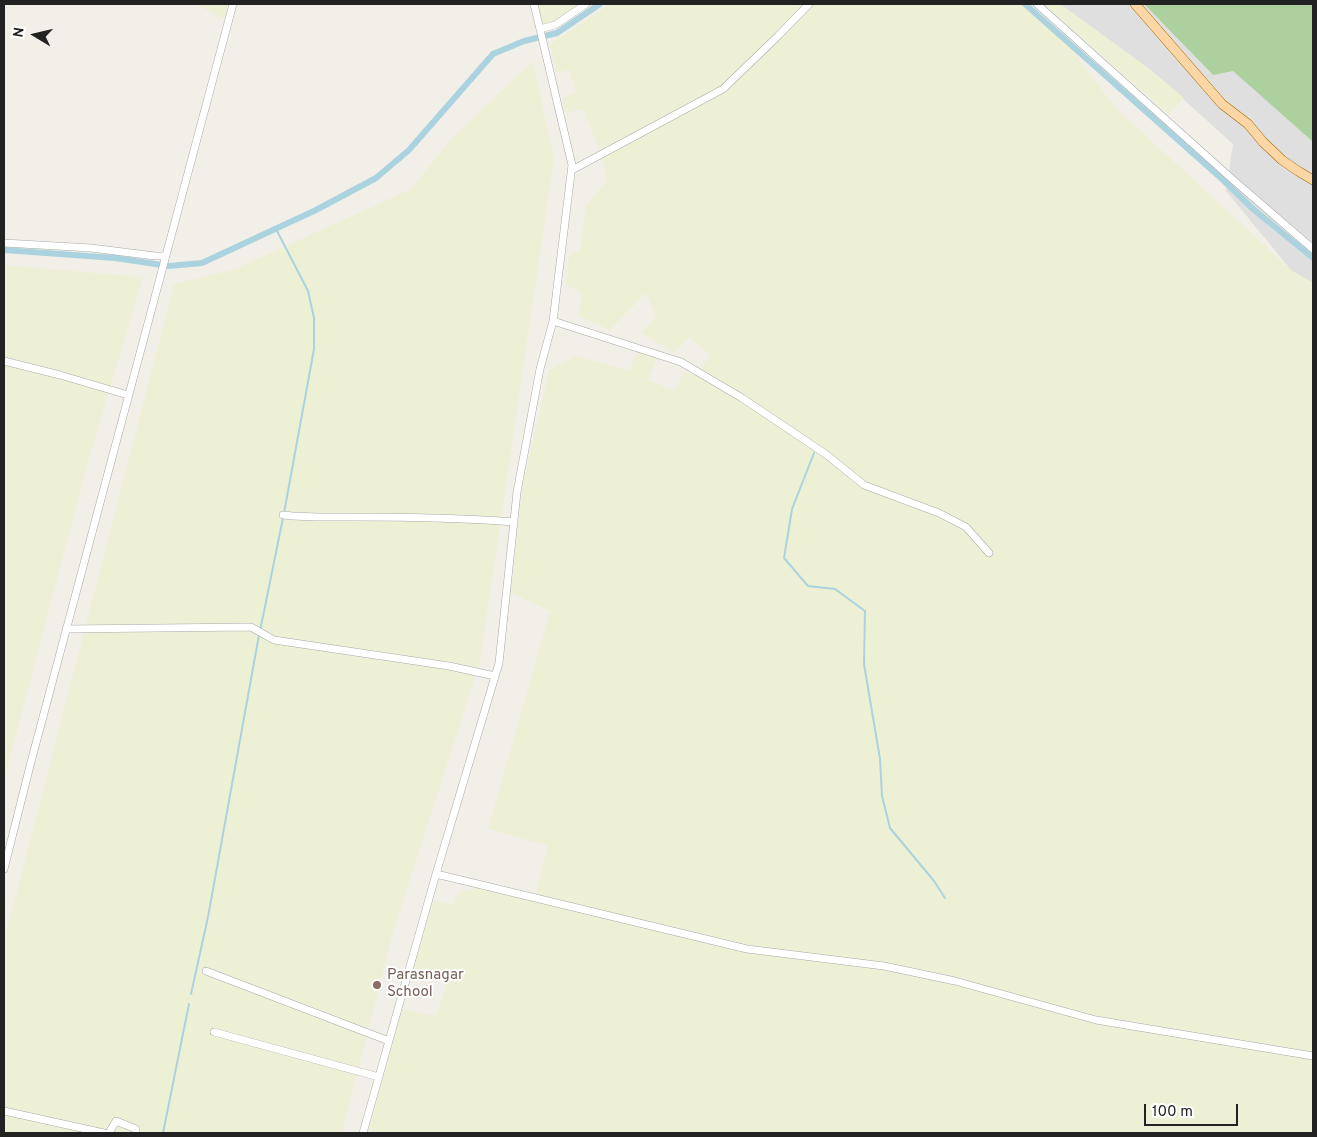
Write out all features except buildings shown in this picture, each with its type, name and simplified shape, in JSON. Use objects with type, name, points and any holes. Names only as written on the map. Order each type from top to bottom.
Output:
[{"type":"main road","points":[[1136,4],[1222,104],[1248,124],[1282,160],[1313,180]]},
{"type":"street","points":[[4,869],[233,4]]},
{"type":"street","points":[[363,1133],[436,874],[499,664],[518,492],[538,379],[553,321],[572,165],[534,4]]},
{"type":"street","points":[[541,31],[555,25],[586,4]]},
{"type":"street","points":[[572,170],[723,89],[809,4]]},
{"type":"street","points":[[1037,4],[1313,249]]},
{"type":"street","points":[[4,243],[91,248],[165,257]]},
{"type":"street","points":[[553,321],[682,362],[742,398],[826,455],[864,485],[939,513],[962,524],[989,553]]},
{"type":"street","points":[[4,361],[128,395]]},
{"type":"street","points":[[283,516],[308,518],[459,518],[514,522]]},
{"type":"street","points":[[66,630],[251,627],[274,640],[449,666],[495,676]]},
{"type":"street","points":[[436,874],[747,949],[884,966],[955,981],[1096,1020],[1313,1056]]},
{"type":"street","points":[[206,972],[389,1041]]},
{"type":"street","points":[[214,1032],[379,1077]]},
{"type":"street","points":[[4,1111],[104,1133]]},
{"type":"street","points":[[110,1133],[116,1121],[136,1130],[136,1133]]},
{"type":"shaded area","points":[[1060,4],[1144,4],[1213,75],[1233,70],[1313,142],[1313,283],[1292,271],[1226,191],[1233,144],[1152,71]]},
{"type":"green space","points":[[196,4],[228,4],[224,18]]},
{"type":"green space","points":[[538,4],[578,4],[552,22],[543,24]]},
{"type":"green space","points":[[610,4],[1028,4],[1055,28],[1114,106],[1292,271],[1313,283],[1313,1133],[368,1133],[402,1009],[436,1016],[447,983],[413,967],[434,900],[453,905],[458,893],[475,888],[534,901],[548,846],[488,829],[550,611],[511,593],[522,488],[549,370],[577,356],[629,371],[638,351],[657,358],[648,380],[675,391],[684,372],[696,376],[710,355],[689,337],[675,353],[641,333],[656,316],[646,293],[610,330],[578,316],[582,293],[566,285],[569,255],[580,250],[586,205],[607,180],[601,153],[583,109],[565,113],[562,99],[576,92],[569,70],[556,73],[550,44]]},
{"type":"green space","points":[[1043,4],[1060,4],[1152,71],[1184,98],[1169,115]]},
{"type":"green space","points":[[1144,4],[1313,4],[1313,142],[1233,71],[1213,75]]},
{"type":"green space","points":[[533,61],[554,159],[480,662],[393,933],[342,1133],[4,1133],[4,941],[174,284],[235,269],[411,189],[451,139]]},
{"type":"green space","points":[[4,265],[143,277],[89,459],[4,780]]},
{"type":"waterway","points":[[4,250],[115,258],[169,266],[202,263],[316,210],[376,178],[409,150],[493,54],[524,41],[557,33],[600,4]]},
{"type":"waterway","points":[[1025,4],[1222,179],[1253,209],[1313,258]]},
{"type":"waterway","points":[[276,229],[308,291],[314,318],[314,349],[284,513]]},
{"type":"waterway","points":[[814,453],[792,509],[784,558],[808,586],[835,589],[865,611],[864,664],[880,759],[882,796],[890,828],[934,881],[945,898]]},
{"type":"waterway","points":[[260,631],[283,518]]},
{"type":"waterway","points":[[191,994],[208,917],[259,635]]},
{"type":"waterway","points":[[163,1133],[189,1004]]},
{"type":"place","name":"Parasnagar School","points":[[377,985]]}]
